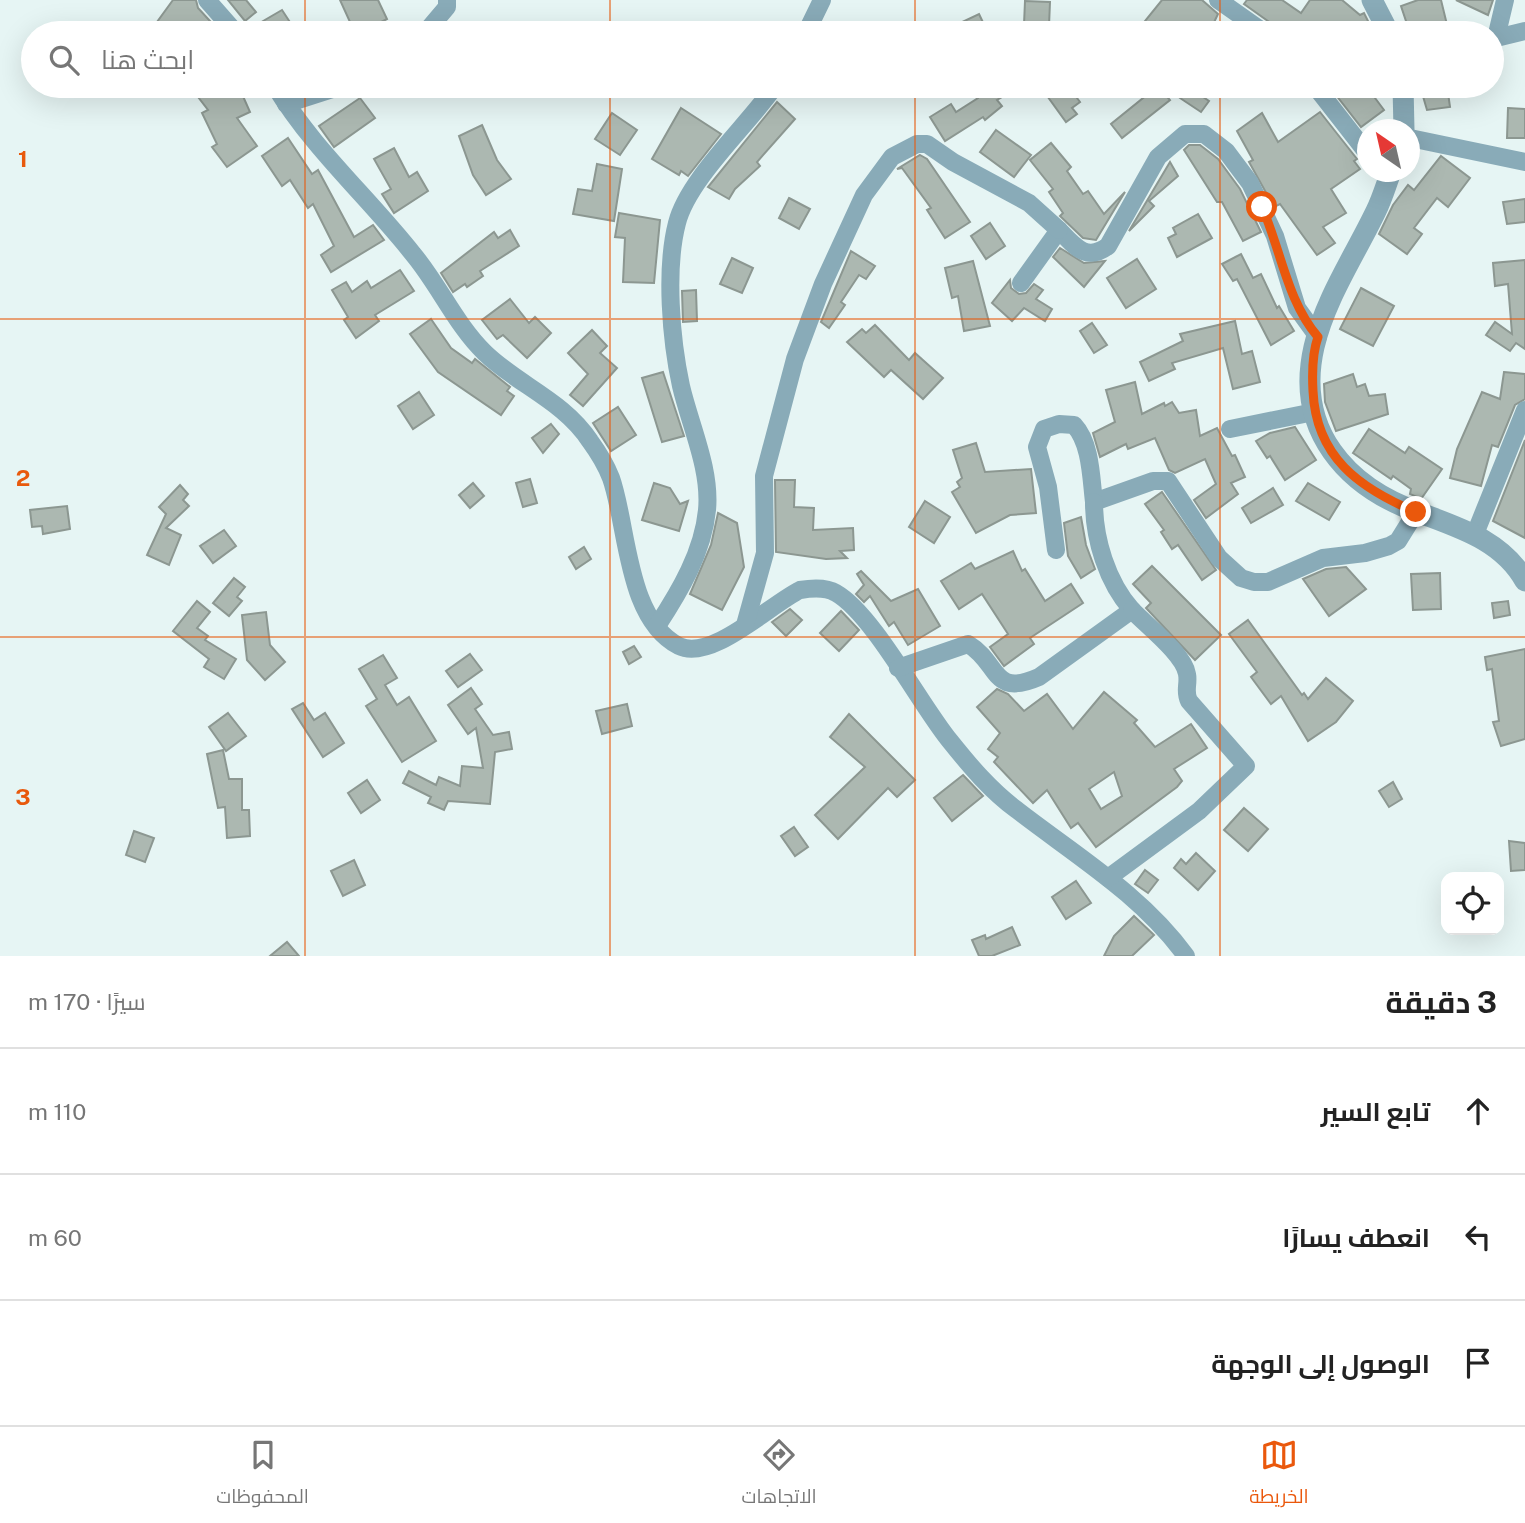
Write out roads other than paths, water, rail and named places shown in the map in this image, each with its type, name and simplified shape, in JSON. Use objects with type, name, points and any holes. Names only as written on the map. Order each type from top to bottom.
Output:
[{"type":"street","points":[[206,0],[225,21]]},
{"type":"street","points":[[435,21],[447,7],[447,0]]},
{"type":"street","points":[[812,21],[822,0]]},
{"type":"street","points":[[1218,0],[1248,21]]},
{"type":"street","points":[[1372,0],[1383,21]]},
{"type":"street","points":[[1499,21],[1505,0]]},
{"type":"street","points":[[1504,36],[1525,31]]},
{"type":"street","points":[[282,98],[315,142],[412,251],[484,352],[555,403],[589,439],[610,476],[634,580],[657,626],[673,642],[691,649],[726,638],[800,590],[813,587],[836,593],[853,608],[944,735],[979,776],[1015,809],[1086,858],[1186,956]]},
{"type":"street","points":[[286,104],[305,98]]},
{"type":"street","points":[[657,626],[674,601],[701,543],[708,508],[697,439],[681,387],[675,351],[671,279],[677,221],[692,189],[765,98]]},
{"type":"street","points":[[1324,98],[1357,141]]},
{"type":"street","points":[[1403,98],[1404,119]]},
{"type":"street","points":[[746,625],[765,553],[764,476],[794,359],[823,284],[864,195],[880,170],[905,148],[928,144],[962,167],[1029,204],[1086,254],[1101,252],[1117,233],[1158,157],[1185,134],[1204,134],[1226,151],[1250,183],[1275,236],[1297,307],[1318,337]]},
{"type":"street","points":[[1420,140],[1525,162]]},
{"type":"street","points":[[1385,182],[1378,208],[1328,307],[1314,349],[1314,412],[1320,435],[1339,462],[1377,493],[1416,512],[1475,534],[1512,562],[1525,581]]},
{"type":"street","points":[[1021,283],[1059,230]]},
{"type":"street","points":[[1475,534],[1525,410]]},
{"type":"street","points":[[1230,429],[1314,412]]},
{"type":"street","points":[[1056,550],[1048,487],[1037,447],[1044,429],[1068,424],[1079,431],[1088,462],[1096,535],[1108,571],[1132,610],[1181,660],[1188,674],[1186,693],[1189,701],[1246,766],[1199,811],[1108,878]]},
{"type":"street","points":[[1094,502],[1153,481],[1168,481],[1219,558],[1241,578],[1254,582],[1268,582],[1324,558],[1365,553],[1389,546],[1398,541],[1416,512]]},
{"type":"street","points":[[898,668],[968,643],[999,679],[1010,684],[1025,683],[1039,677],[1132,610]]}]
